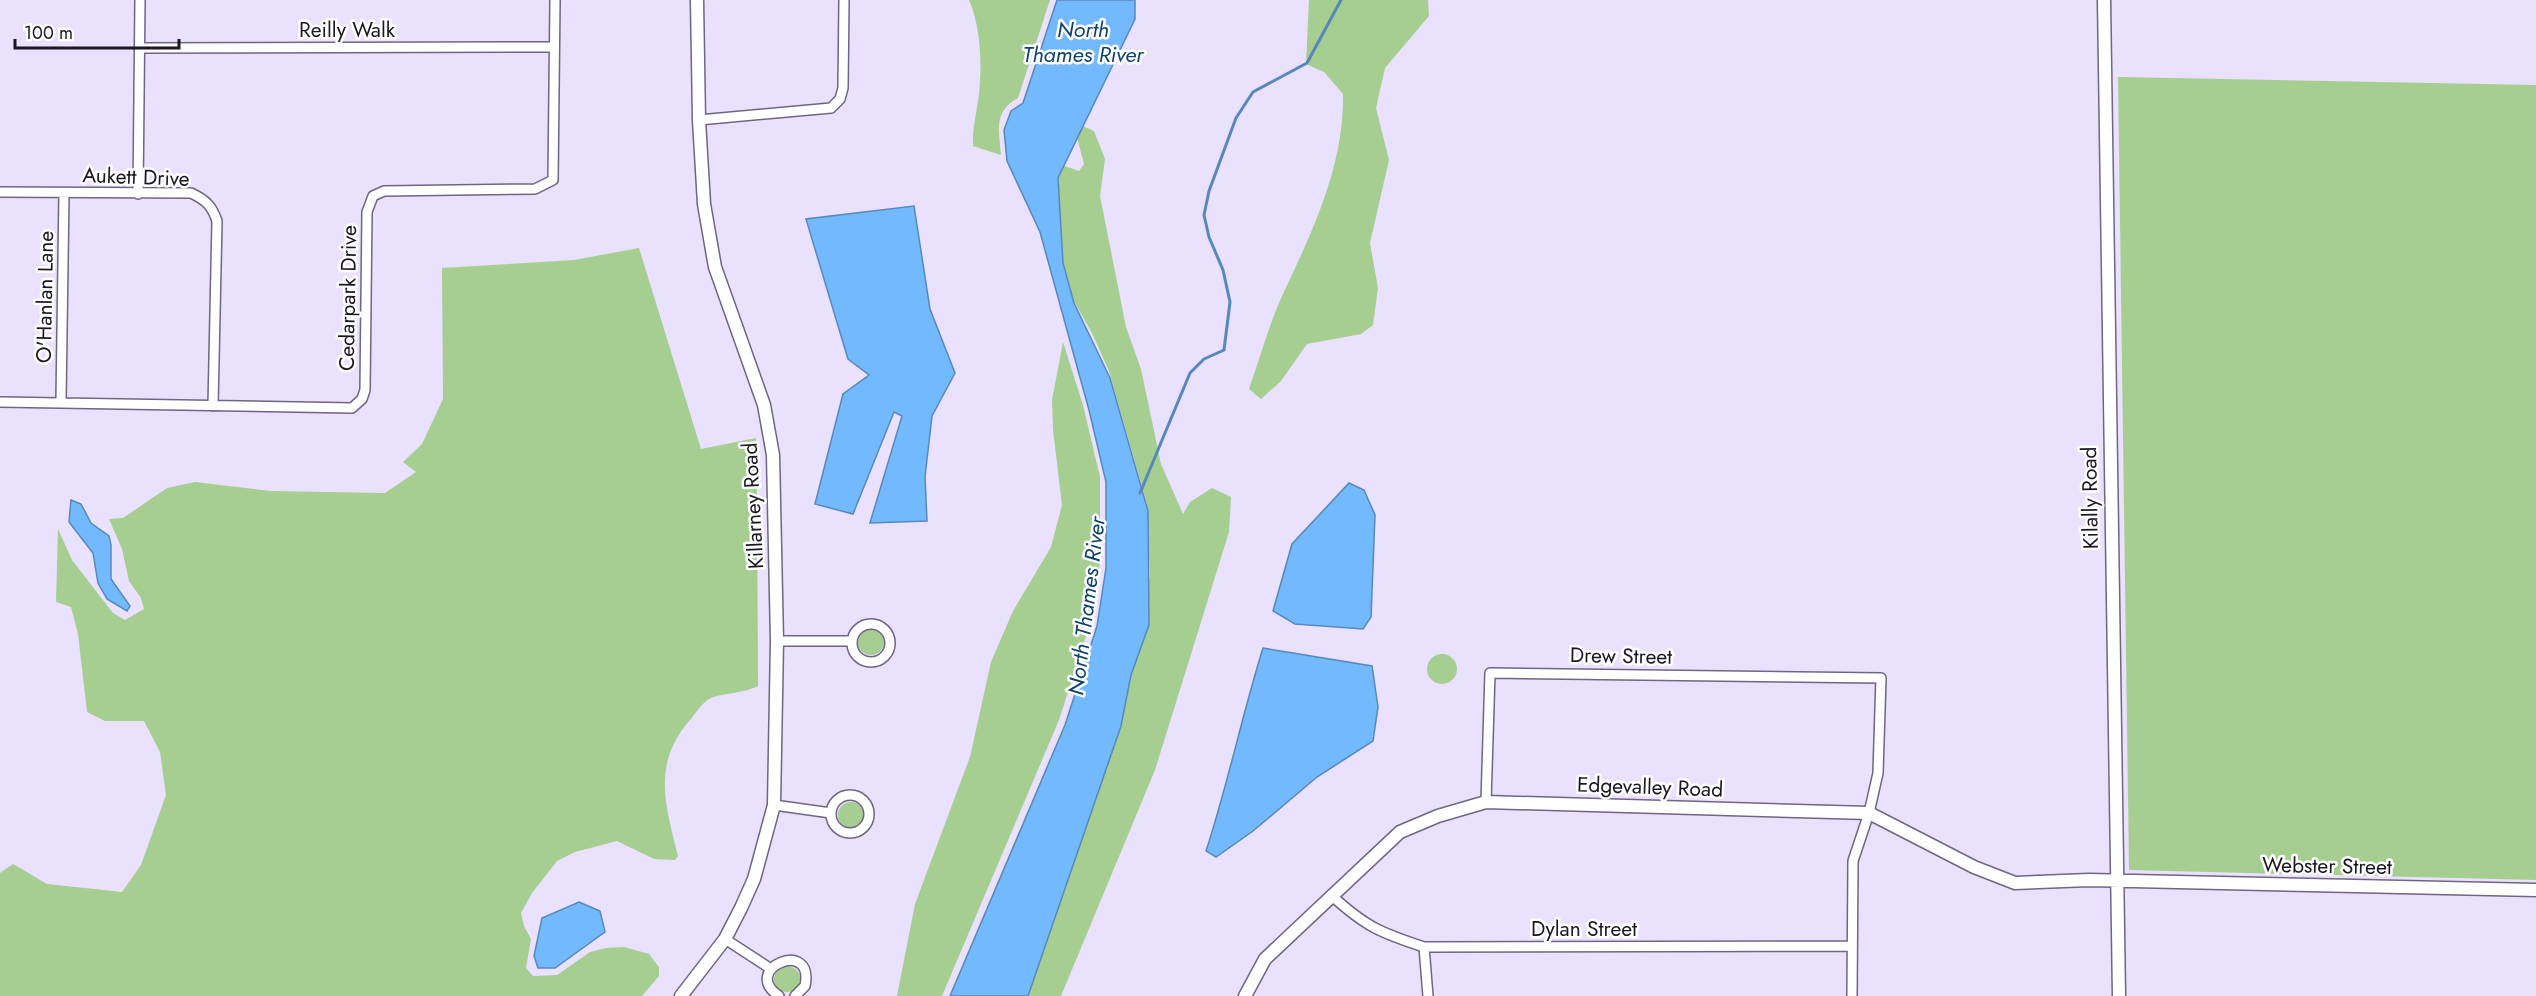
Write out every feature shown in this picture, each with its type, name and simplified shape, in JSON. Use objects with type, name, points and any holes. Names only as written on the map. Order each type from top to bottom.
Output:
[{"type":"street","points":[[138,194],[140,0]]},
{"type":"street","name":"Cedarpark Drive","points":[[0,402],[352,408],[362,399],[364,390],[367,212],[373,196],[384,191],[535,189],[553,180],[555,0]]},
{"type":"street","name":"Killarney Road","points":[[681,996],[725,939],[754,879],[774,806],[777,641],[773,455],[764,405],[715,267],[704,204],[699,120],[697,0]]},
{"type":"street","points":[[699,120],[831,108],[840,99],[843,88],[844,0]]},
{"type":"street","name":"Kilally Road","points":[[2104,0],[2119,996]]},
{"type":"street","name":"Reilly Walk","points":[[141,48],[554,47]]},
{"type":"street","name":"Aukett Drive","points":[[0,192],[191,193],[203,199],[212,208],[217,221],[213,406]]},
{"type":"street","name":"O'Hanlan Lane","points":[[61,402],[64,193]]},
{"type":"street","points":[[874,624],[885,630],[890,641],[883,658],[871,662],[855,653],[852,641],[862,626],[874,624]]},
{"type":"street","points":[[777,641],[852,641]]},
{"type":"street","name":"Drew Street","points":[[1486,802],[1490,673],[1881,678],[1878,773],[1869,813]]},
{"type":"street","points":[[848,795],[865,802],[870,813],[867,825],[862,830],[850,834],[839,830],[831,813],[836,801],[848,795]]},
{"type":"street","name":"Edgevalley Road","points":[[1245,996],[1265,958],[1400,832],[1438,816],[1486,802],[1869,813],[1974,867],[2014,883],[2116,882]]},
{"type":"street","points":[[774,806],[831,813]]},
{"type":"street","points":[[1852,996],[1853,861],[1869,813]]},
{"type":"street","name":"Webster Street","points":[[2116,882],[2536,890]]},
{"type":"street","name":"Dylan Street","points":[[1332,895],[1359,920],[1385,934],[1424,947],[1851,946]]},
{"type":"street","points":[[725,939],[771,969]]},
{"type":"street","points":[[1424,947],[1428,996]]},
{"type":"street","points":[[779,996],[770,987],[768,975],[775,964],[786,960],[803,967],[805,986],[795,996]]},
{"type":"green space","points":[[969,0],[1050,0],[1018,98],[1005,109],[999,122],[1001,155],[973,146],[979,94],[980,59],[976,22]]},
{"type":"green space","points":[[1309,0],[1428,0],[1429,16],[1385,68],[1376,108],[1389,160],[1370,243],[1378,288],[1373,325],[1361,334],[1307,344],[1281,381],[1261,399],[1249,389],[1273,317],[1325,197],[1342,121],[1343,94],[1324,72],[1306,64]]},
{"type":"green space","points":[[2118,77],[2536,85],[2536,880],[2129,870]]},
{"type":"green space","points":[[1078,124],[1094,131],[1105,159],[1100,196],[1126,327],[1141,369],[1161,464],[1183,514],[1190,502],[1212,488],[1231,497],[1229,532],[1155,770],[1061,996],[1026,996],[1150,576],[1147,504],[1109,371],[1092,333],[1071,296],[1061,257],[1055,174],[1062,165],[1079,171],[1084,164],[1075,130]]},
{"type":"green space","points":[[639,248],[701,449],[756,438],[754,483],[757,490],[758,686],[706,701],[678,736],[670,752],[665,785],[669,819],[678,856],[675,860],[654,859],[617,841],[575,852],[557,861],[532,893],[521,913],[524,926],[531,939],[526,968],[533,976],[557,975],[590,952],[624,947],[649,954],[659,967],[659,976],[642,996],[0,996],[0,873],[13,864],[47,884],[122,892],[141,865],[166,795],[160,752],[144,721],[105,721],[87,712],[78,634],[71,607],[56,602],[58,529],[72,560],[113,613],[125,620],[144,609],[141,598],[129,581],[122,549],[109,519],[123,518],[167,488],[195,482],[270,491],[385,493],[416,472],[403,462],[422,444],[443,399],[442,268],[574,260]]},
{"type":"green space","points":[[1063,342],[1083,405],[1100,477],[1100,563],[1091,621],[1059,720],[942,996],[897,996],[915,904],[970,757],[991,662],[1013,611],[1051,547],[1062,505],[1053,430],[1052,400]]},
{"type":"green space","points":[[871,629],[880,633],[884,642],[880,651],[871,655],[862,651],[858,642],[862,633]]},
{"type":"green space","points":[[1442,654],[1452,659],[1457,669],[1452,679],[1442,684],[1432,679],[1427,669],[1432,659]]},
{"type":"green space","points":[[851,802],[860,806],[864,815],[860,824],[851,828],[842,824],[838,815],[842,806]]},
{"type":"green space","points":[[787,966],[796,970],[800,979],[796,988],[787,992],[778,988],[774,979],[778,970]]},
{"type":"water","name":"North Thames River","points":[[1057,0],[1135,0],[1135,19],[1058,178],[1063,263],[1074,303],[1110,378],[1148,511],[1149,625],[1131,675],[1121,726],[1028,996],[950,996],[1065,725],[1097,626],[1106,568],[1106,482],[1089,410],[1040,232],[1007,161],[1004,130],[1011,111],[1023,103]]},
{"type":"water","points":[[914,206],[930,309],[955,373],[932,416],[925,477],[927,521],[870,523],[902,416],[894,412],[853,514],[815,504],[843,394],[869,375],[848,359],[806,219]]},
{"type":"water","points":[[1349,483],[1364,490],[1375,515],[1371,617],[1363,629],[1295,624],[1273,611],[1292,544]]},
{"type":"water","points":[[71,500],[81,504],[91,523],[109,536],[111,579],[130,606],[127,611],[107,599],[98,583],[93,553],[69,522]]},
{"type":"water","points":[[1263,648],[1372,666],[1378,707],[1373,741],[1317,777],[1253,831],[1216,857],[1206,851]]},
{"type":"water","points":[[579,902],[600,911],[605,932],[555,968],[538,968],[534,956],[542,918]]},
{"type":"waterway","points":[[1140,493],[1190,373],[1204,359],[1224,350],[1230,302],[1223,270],[1209,237],[1204,215],[1209,191],[1236,118],[1253,92],[1307,63],[1341,0]]}]
